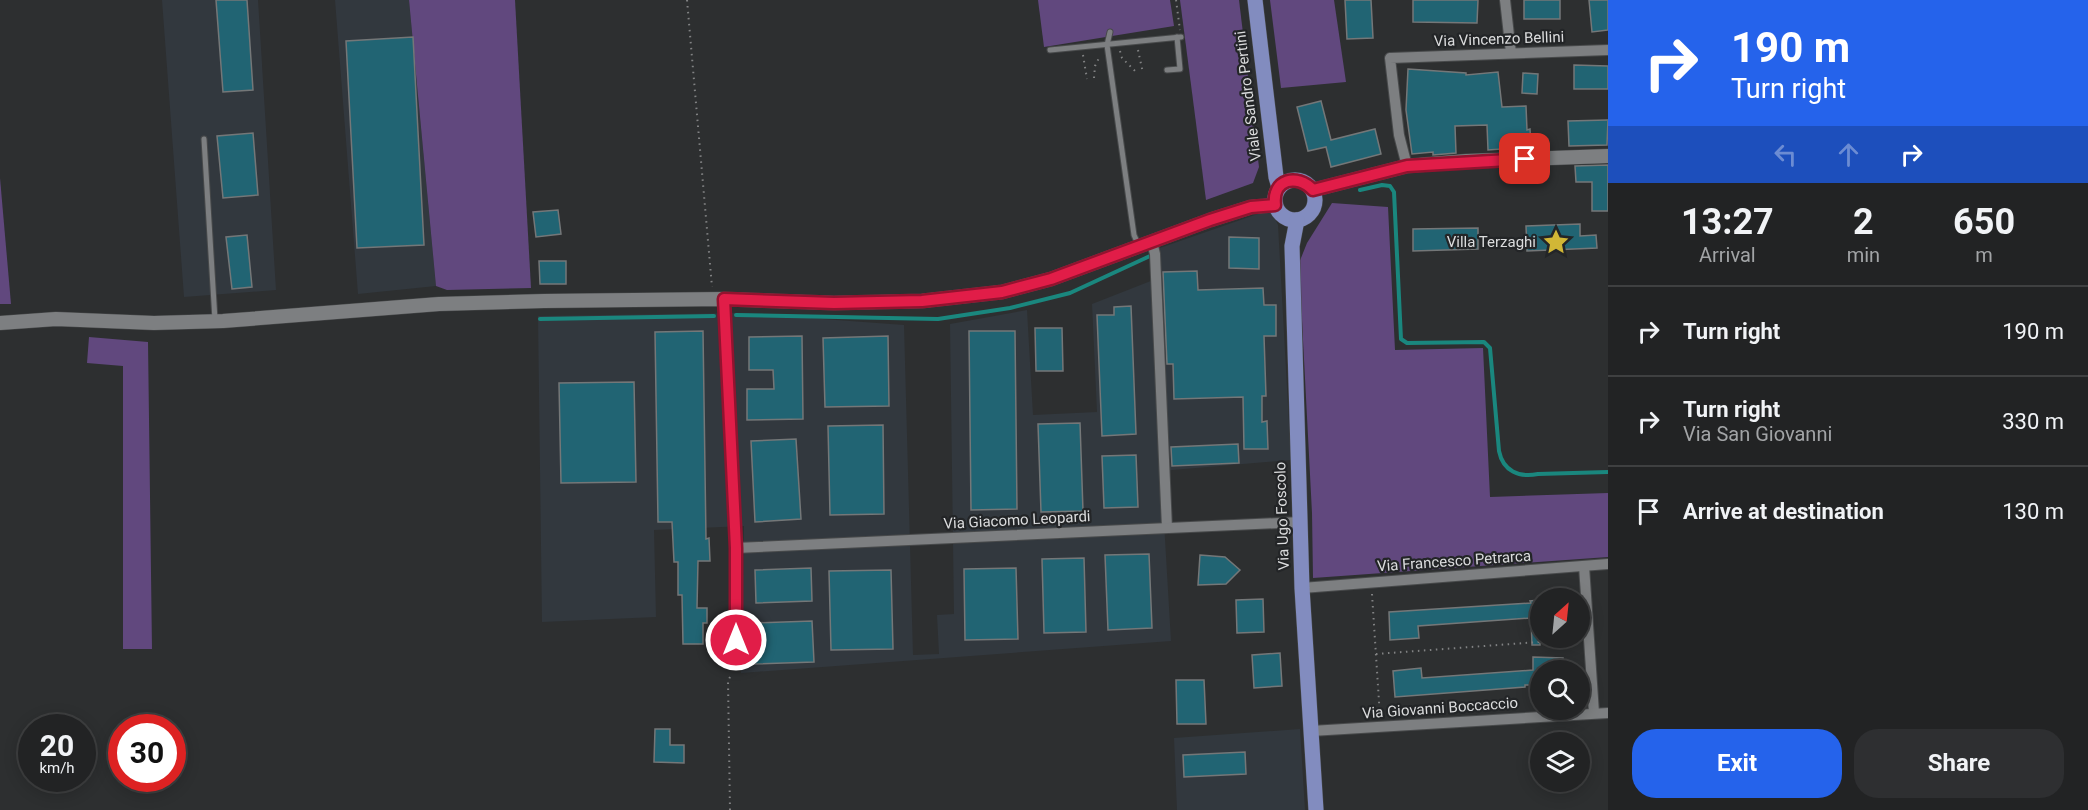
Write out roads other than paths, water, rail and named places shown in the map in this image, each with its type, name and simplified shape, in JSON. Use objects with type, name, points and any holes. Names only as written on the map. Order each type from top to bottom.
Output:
[{"type":"main road","name":"Viale Sandro Pertini","points":[[1255,0],[1279,187]]},
{"type":"main road","points":[[1292,180],[1300,180],[1313,190],[1315,201],[1313,208],[1304,218],[1297,220],[1282,216],[1275,205],[1275,193],[1279,187],[1292,180]]},
{"type":"main road","name":"Via Ugo Foscolo","points":[[1297,220],[1292,246],[1302,588],[1316,810]]},
{"type":"street","points":[[1505,0],[1511,53]]},
{"type":"street","name":"Via Vincenzo Bellini","points":[[1407,166],[1399,135],[1390,58],[1608,50]]},
{"type":"street","points":[[1313,190],[1407,166],[1608,156]]},
{"type":"street","points":[[0,323],[56,319],[143,323],[215,321],[439,304],[544,301],[719,299],[834,303],[922,301],[1002,292],[1051,279],[1210,220],[1251,207],[1275,205]]},
{"type":"street","points":[[1146,244],[1155,254],[1167,528]]},
{"type":"street","points":[[719,299],[736,548],[736,663]]},
{"type":"street","name":"Via Giacomo Leopardi","points":[[736,548],[1300,522]]},
{"type":"street","name":"Via Francesco Petrarca","points":[[1302,588],[1608,564]]},
{"type":"street","points":[[1584,566],[1594,713]]},
{"type":"street","name":"Via Giovanni Boccaccio","points":[[1311,731],[1608,712]]},
{"type":"lane","points":[[1110,32],[1107,45],[1134,235],[1146,244]]},
{"type":"lane","points":[[1050,50],[1179,37],[1180,69],[1167,70]]},
{"type":"lane","points":[[204,139],[215,321]]},
{"type":"waterway","points":[[1360,190],[1382,185],[1390,186],[1394,192],[1401,339],[1407,343],[1484,342],[1490,348],[1499,451],[1504,464],[1513,472],[1524,475],[1608,472]]},
{"type":"waterway","points":[[736,315],[938,319],[1010,308],[1070,293],[1150,256]]},
{"type":"waterway","points":[[540,319],[714,316]]},
{"type":"place","name":"Villa Terzaghi","points":[[1556,242]]}]
